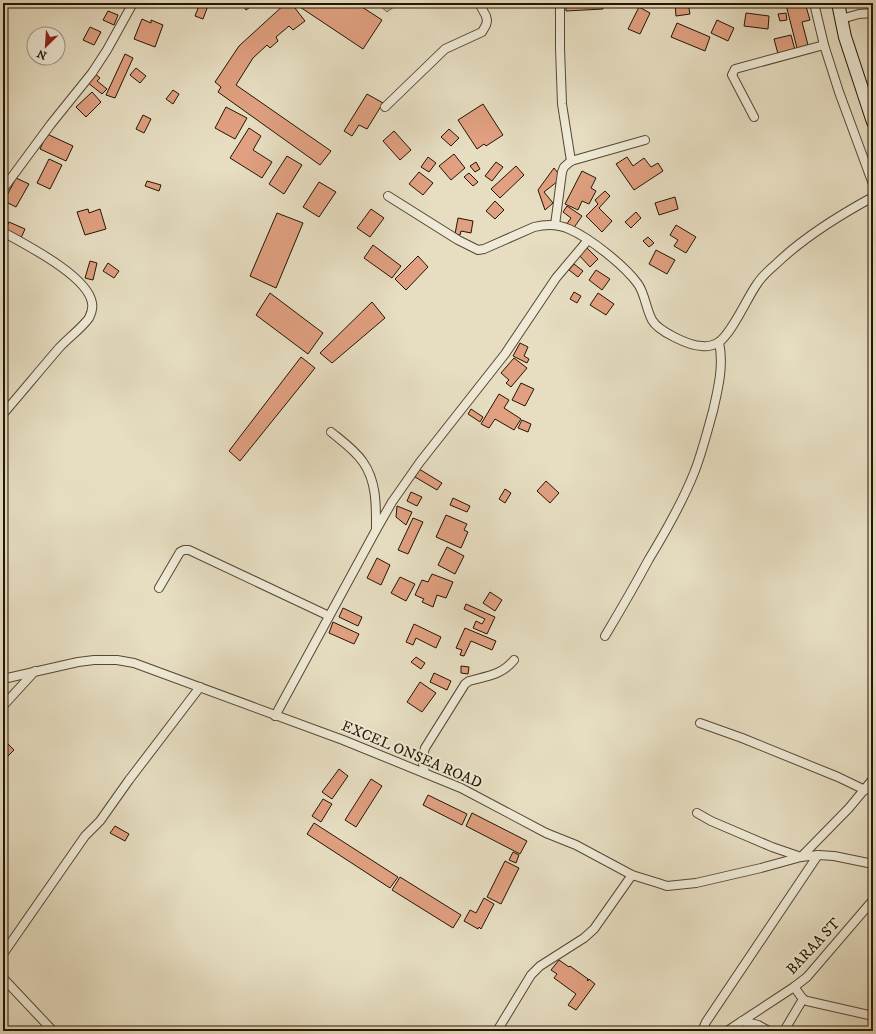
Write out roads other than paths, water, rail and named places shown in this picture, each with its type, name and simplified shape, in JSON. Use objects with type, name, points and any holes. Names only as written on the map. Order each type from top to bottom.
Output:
[{"type":"main road","points":[[838,3],[845,37],[873,122]]},
{"type":"street","points":[[3,189],[51,124],[92,73],[107,50],[132,3]]},
{"type":"street","points":[[385,107],[445,49],[482,32],[487,21],[479,3]]},
{"type":"street","points":[[560,3],[562,104],[571,161]]},
{"type":"street","points":[[814,3],[824,46],[839,92],[873,184]]},
{"type":"street","points":[[841,18],[873,13]]},
{"type":"street","points":[[754,117],[732,75],[735,68],[824,46]]},
{"type":"street","points":[[555,225],[562,172],[564,167],[571,161],[645,140]]},
{"type":"street","points":[[388,196],[458,240],[478,250],[484,249],[534,226],[547,224],[569,229],[588,240],[627,271],[639,285],[652,320],[657,327],[690,343],[701,346],[719,342],[724,337],[761,279],[791,250],[844,213],[873,198]]},
{"type":"street","points":[[3,232],[62,268],[76,279],[86,289],[92,304],[92,310],[89,317],[59,348],[3,414]]},
{"type":"street","points":[[275,716],[392,502],[416,467],[505,354],[556,278],[588,240]]},
{"type":"street","points":[[605,636],[633,590],[675,515],[695,471],[709,425],[720,379],[722,359],[719,342]]},
{"type":"street","points":[[331,432],[350,447],[363,461],[369,473],[375,499],[376,530]]},
{"type":"street","points":[[159,588],[180,552],[189,550],[329,616]]},
{"type":"street","name":"EXCEL ONSEA ROAD","points":[[3,679],[35,671],[94,660],[117,660],[134,663],[343,740],[461,788],[546,833],[576,845],[632,875],[667,886],[719,878],[801,857],[818,855],[834,856],[873,864]]},
{"type":"street","points":[[425,773],[422,760],[425,748],[465,684],[469,681],[506,669],[514,660]]},
{"type":"street","points":[[3,706],[35,671]]},
{"type":"street","points":[[3,954],[85,836],[100,821],[129,780],[200,687]]},
{"type":"street","points":[[700,723],[742,738],[865,790]]},
{"type":"street","points":[[697,813],[711,821],[772,847],[801,857],[849,808],[873,779]]},
{"type":"street","points":[[702,1031],[706,1022],[818,855]]},
{"type":"street","points":[[497,1031],[530,975],[540,966],[584,938],[594,928],[632,875]]},
{"type":"street","name":"BARAA ST","points":[[727,1031],[794,987],[814,970],[873,900]]},
{"type":"street","points":[[3,978],[53,1031]]},
{"type":"street","points":[[794,987],[803,999],[873,1016]]},
{"type":"street","points":[[784,1031],[803,999]]},
{"type":"street","points":[[742,1021],[758,1024],[769,1031]]}]
